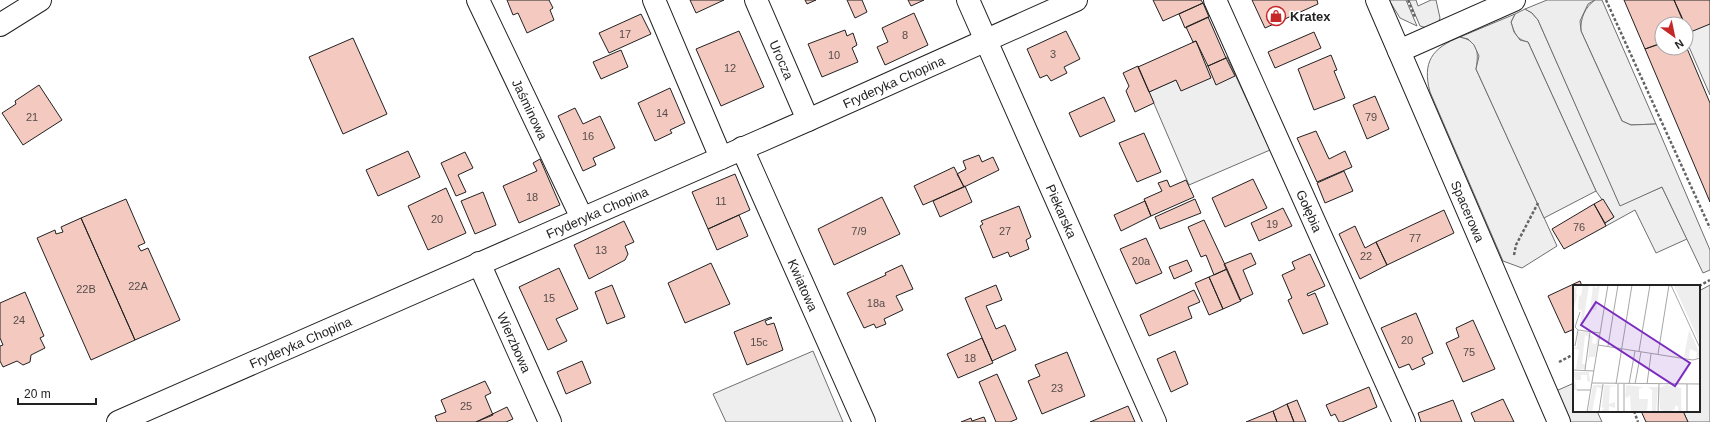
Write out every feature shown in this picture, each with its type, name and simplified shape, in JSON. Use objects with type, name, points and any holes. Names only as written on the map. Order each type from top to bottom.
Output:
[{"type":"street","points":[[0,25],[40,0]]},
{"type":"street","name":"Jaśminowa","points":[[478,0],[582,218]]},
{"type":"street","points":[[654,0],[721,158]]},
{"type":"street","name":"Urocza","points":[[756,0],[808,120]]},
{"type":"street","name":"Piekarska","points":[[968,0],[1155,422]]},
{"type":"street","name":"Fryderyka Chopina","points":[[118,422],[808,120],[1076,0]]},
{"type":"street","name":"Gołębia","points":[[1216,0],[1404,422]]},
{"type":"street","name":"Spacerowa","points":[[1377,0],[1559,422]]},
{"type":"street","points":[[1399,51],[1514,0]]},
{"type":"street","name":"Kwiatowa","points":[[742,148],[864,422]]},
{"type":"street","name":"Wierzbowa","points":[[479,263],[550,422]]},
{"type":"path","points":[[1606,0],[1710,228]]},
{"type":"path","points":[[1513,259],[1516,245],[1538,203]]},
{"type":"path","points":[[1700,285],[1710,280]]},
{"type":"path","points":[[1634,412],[1638,422]]},
{"type":"shaded area","points":[[1389,0],[1406,0],[1417,26],[1400,18]]},
{"type":"shaded area","points":[[1409,0],[1416,0],[1418,6],[1431,0],[1436,0],[1440,18],[1438,23],[1427,28],[1420,26]]},
{"type":"shaded area","points":[[1547,0],[1595,0],[1588,4],[1580,21],[1581,31],[1622,121],[1631,125],[1656,124],[1710,250],[1710,270],[1703,273],[1662,187],[1620,206],[1538,20],[1532,13],[1525,9]]},
{"type":"shaded area","points":[[1595,0],[1602,0],[1656,124],[1631,125],[1622,121],[1581,31],[1581,22],[1584,14],[1588,6]]},
{"type":"shaded area","points":[[1525,9],[1532,13],[1538,20],[1620,205],[1662,187],[1687,239],[1656,253],[1635,210],[1606,226],[1605,223],[1614,217],[1596,191],[1528,42],[1521,40],[1513,29],[1511,22],[1515,14]]},
{"type":"shaded area","points":[[1515,14],[1511,22],[1514,32],[1520,40],[1528,42],[1596,191],[1544,218],[1476,69],[1479,56],[1474,45],[1468,39],[1460,37]]},
{"type":"shaded area","points":[[1710,23],[1710,95],[1693,56],[1694,30]]},
{"type":"shaded area","points":[[1460,37],[1471,41],[1476,48],[1476,69],[1557,246],[1522,268],[1503,261],[1430,92],[1427,72],[1432,57],[1442,46]]},
{"type":"shaded area","points":[[1227,57],[1270,150],[1189,185],[1149,92]]},
{"type":"shaded area","points":[[1710,285],[1710,422],[1688,422],[1683,412],[1700,412],[1700,290]]},
{"type":"shaded area","points":[[813,351],[843,422],[726,422],[713,394]]},
{"type":"shaded area","points":[[1573,383],[1573,412],[1597,412],[1602,422],[1559,422],[1547,395]]},
{"type":"building","points":[[507,0],[549,0],[553,8],[550,10],[554,20],[527,33],[518,13],[513,15]]},
{"type":"building","points":[[690,0],[724,0],[696,13]]},
{"type":"building","points":[[805,0],[816,0],[807,4]]},
{"type":"building","points":[[847,0],[862,0],[867,12],[855,18]]},
{"type":"building","points":[[908,0],[924,0],[911,6]]},
{"type":"building","points":[[1153,0],[1201,0],[1203,3],[1163,21]]},
{"type":"building","name":"Kratex","points":[[1252,0],[1317,0],[1318,4],[1265,28]]},
{"type":"building","points":[[1624,0],[1674,0],[1681,16],[1654,16],[1654,46],[1645,49]]},
{"type":"building","points":[[1674,0],[1710,0],[1710,24],[1694,31],[1694,16],[1681,16]]},
{"type":"building","points":[[1203,3],[1209,17],[1185,28],[1179,14]]},
{"type":"building","points":[[914,13],[928,45],[885,65],[877,47],[888,42],[882,28]]},
{"type":"building","points":[[641,14],[651,34],[609,53],[599,33]]},
{"type":"building","points":[[1208,17],[1226,58],[1208,66],[1196,41],[1193,42],[1186,27]]},
{"type":"building","points":[[845,30],[847,36],[853,33],[857,45],[852,48],[858,62],[822,77],[808,44]]},
{"type":"building","points":[[739,31],[764,87],[721,106],[696,49]]},
{"type":"building","points":[[1066,31],[1080,59],[1064,67],[1067,73],[1051,81],[1047,75],[1040,78],[1027,49]]},
{"type":"building","points":[[1314,32],[1321,48],[1275,68],[1268,52]]},
{"type":"building","points":[[353,38],[387,114],[343,134],[309,57]]},
{"type":"building","points":[[1196,41],[1211,78],[1181,91],[1176,80],[1149,92],[1138,67]]},
{"type":"building","points":[[1654,46],[1654,56],[1690,56],[1710,103],[1710,202],[1645,49]]},
{"type":"building","points":[[621,50],[628,67],[601,79],[593,62]]},
{"type":"building","points":[[1331,55],[1337,70],[1334,71],[1345,98],[1314,110],[1298,69]]},
{"type":"building","points":[[1226,58],[1235,76],[1216,85],[1208,66]]},
{"type":"building","points":[[1138,66],[1154,103],[1135,112],[1126,91],[1129,86],[1123,73]]},
{"type":"building","points":[[39,85],[62,120],[23,145],[2,113],[16,104],[15,101]]},
{"type":"building","points":[[670,88],[685,123],[670,130],[672,133],[655,141],[638,103]]},
{"type":"building","points":[[1375,96],[1389,129],[1367,139],[1353,105]]},
{"type":"building","points":[[1104,97],[1115,121],[1080,137],[1069,113]]},
{"type":"building","points":[[575,108],[583,124],[600,116],[615,148],[593,158],[596,165],[583,171],[558,116]]},
{"type":"building","points":[[1316,131],[1329,159],[1345,151],[1352,167],[1317,182],[1297,138]]},
{"type":"building","points":[[1144,133],[1161,172],[1137,182],[1119,143]]},
{"type":"building","points":[[408,151],[420,177],[378,196],[366,170]]},
{"type":"building","points":[[465,152],[473,168],[458,175],[466,192],[456,196],[441,163]]},
{"type":"building","points":[[979,155],[982,162],[993,157],[999,170],[964,187],[957,174],[966,169],[963,161]]},
{"type":"building","points":[[540,159],[560,205],[519,223],[503,186],[537,171],[533,163]]},
{"type":"building","points":[[954,167],[964,187],[923,205],[914,186]]},
{"type":"building","points":[[1344,171],[1353,191],[1325,203],[1317,183]]},
{"type":"building","points":[[735,174],[750,210],[708,229],[692,192]]},
{"type":"building","points":[[1253,179],[1267,208],[1225,227],[1212,198]]},
{"type":"building","points":[[1167,180],[1170,187],[1186,180],[1194,197],[1151,216],[1144,199],[1162,191],[1158,183]]},
{"type":"building","points":[[965,186],[972,202],[940,217],[933,201]]},
{"type":"building","points":[[446,188],[466,233],[428,250],[408,206]]},
{"type":"building","points":[[483,192],[496,225],[475,234],[461,201]]},
{"type":"building","points":[[882,197],[900,234],[834,265],[818,229]]},
{"type":"building","points":[[126,199],[145,243],[138,246],[141,251],[148,248],[180,320],[135,340],[81,218]]},
{"type":"building","points":[[1195,199],[1201,213],[1160,229],[1155,217]]},
{"type":"building","points":[[1603,199],[1614,217],[1605,223],[1594,204]]},
{"type":"building","points":[[1145,201],[1151,216],[1121,231],[1114,215]]},
{"type":"building","points":[[1594,204],[1606,226],[1564,249],[1552,229]]},
{"type":"building","points":[[1019,206],[1031,237],[1026,240],[1029,249],[1010,257],[1008,252],[993,258],[980,226],[983,224],[981,221]]},
{"type":"building","points":[[1283,208],[1292,226],[1259,241],[1251,223]]},
{"type":"building","points":[[1444,210],[1454,233],[1387,265],[1376,242]]},
{"type":"building","points":[[739,215],[748,236],[717,250],[708,229]]},
{"type":"building","points":[[81,218],[135,340],[91,360],[37,238],[55,230],[56,234],[63,232],[61,227]]},
{"type":"building","points":[[1204,220],[1227,269],[1214,275],[1206,255],[1201,257],[1188,227]]},
{"type":"building","points":[[624,221],[634,242],[625,246],[628,254],[625,260],[589,279],[574,245]]},
{"type":"building","points":[[1355,226],[1365,248],[1376,242],[1387,265],[1360,279],[1339,234]]},
{"type":"building","points":[[1146,238],[1162,273],[1136,284],[1120,249]]},
{"type":"building","points":[[1251,253],[1256,264],[1243,270],[1253,294],[1240,300],[1224,264]]},
{"type":"building","points":[[1310,254],[1325,286],[1307,294],[1308,296],[1315,293],[1328,324],[1303,334],[1288,300],[1292,298],[1282,275],[1295,269],[1292,262]]},
{"type":"building","points":[[1187,260],[1192,271],[1174,279],[1169,267]]},
{"type":"building","points":[[711,263],[730,304],[685,323],[668,283]]},
{"type":"building","points":[[902,265],[913,289],[896,296],[903,310],[884,319],[886,324],[876,328],[874,324],[864,328],[847,293],[886,275],[885,273]]},
{"type":"building","points":[[559,268],[578,309],[556,319],[567,341],[548,350],[519,287]]},
{"type":"building","points":[[1227,269],[1241,301],[1223,309],[1209,277]]},
{"type":"building","points":[[1209,277],[1223,309],[1209,315],[1195,283]]},
{"type":"building","points":[[1580,281],[1582,285],[1573,285],[1573,329],[1565,333],[1548,296]]},
{"type":"building","points":[[612,285],[625,317],[607,324],[595,292]]},
{"type":"building","points":[[996,285],[1002,300],[986,306],[996,329],[1005,325],[1016,350],[992,361],[965,298]]},
{"type":"building","points":[[1194,290],[1200,302],[1188,307],[1192,318],[1149,336],[1140,315]]},
{"type":"building","points":[[25,292],[44,336],[40,338],[45,348],[31,355],[30,362],[23,365],[17,361],[3,367],[0,361],[0,346],[3,345],[0,338],[0,303]]},
{"type":"building","points":[[1416,313],[1433,353],[1422,358],[1425,364],[1412,370],[1409,364],[1399,368],[1381,328]]},
{"type":"building","points":[[771,317],[772,318],[765,321],[767,325],[774,323],[783,350],[747,365],[734,332]]},
{"type":"building","points":[[1473,320],[1495,369],[1463,382],[1446,343],[1459,337],[1456,328]]},
{"type":"building","points":[[982,338],[993,363],[958,378],[947,354]]},
{"type":"building","points":[[1175,351],[1188,384],[1171,392],[1157,359]]},
{"type":"building","points":[[1067,352],[1085,396],[1042,414],[1028,381],[1040,376],[1035,365]]},
{"type":"building","points":[[582,361],[591,383],[566,394],[557,372]]},
{"type":"building","points":[[997,374],[1017,419],[1010,422],[996,422],[979,382]]},
{"type":"building","points":[[485,381],[491,393],[485,396],[493,415],[476,422],[437,422],[435,416],[446,412],[441,400]]},
{"type":"building","points":[[1369,387],[1377,407],[1342,422],[1339,422],[1335,414],[1331,416],[1326,405]]},
{"type":"building","points":[[1503,399],[1514,422],[1475,422],[1471,413]]},
{"type":"building","points":[[1297,400],[1306,422],[1294,422],[1287,404]]},
{"type":"building","points":[[1453,400],[1462,422],[1421,422],[1418,413]]},
{"type":"building","points":[[1287,404],[1294,422],[1277,422],[1273,411]]},
{"type":"building","points":[[1128,406],[1135,422],[1090,422]]},
{"type":"building","points":[[507,407],[513,419],[506,422],[476,422]]},
{"type":"building","points":[[1273,411],[1277,422],[1246,422]]},
{"type":"building","points":[[1641,412],[1683,412],[1688,422],[1646,422]]},
{"type":"building","points":[[984,417],[986,422],[961,422],[971,418],[972,421]]},
{"type":"place","name":"Kratex","points":[[1276,16]]}]
